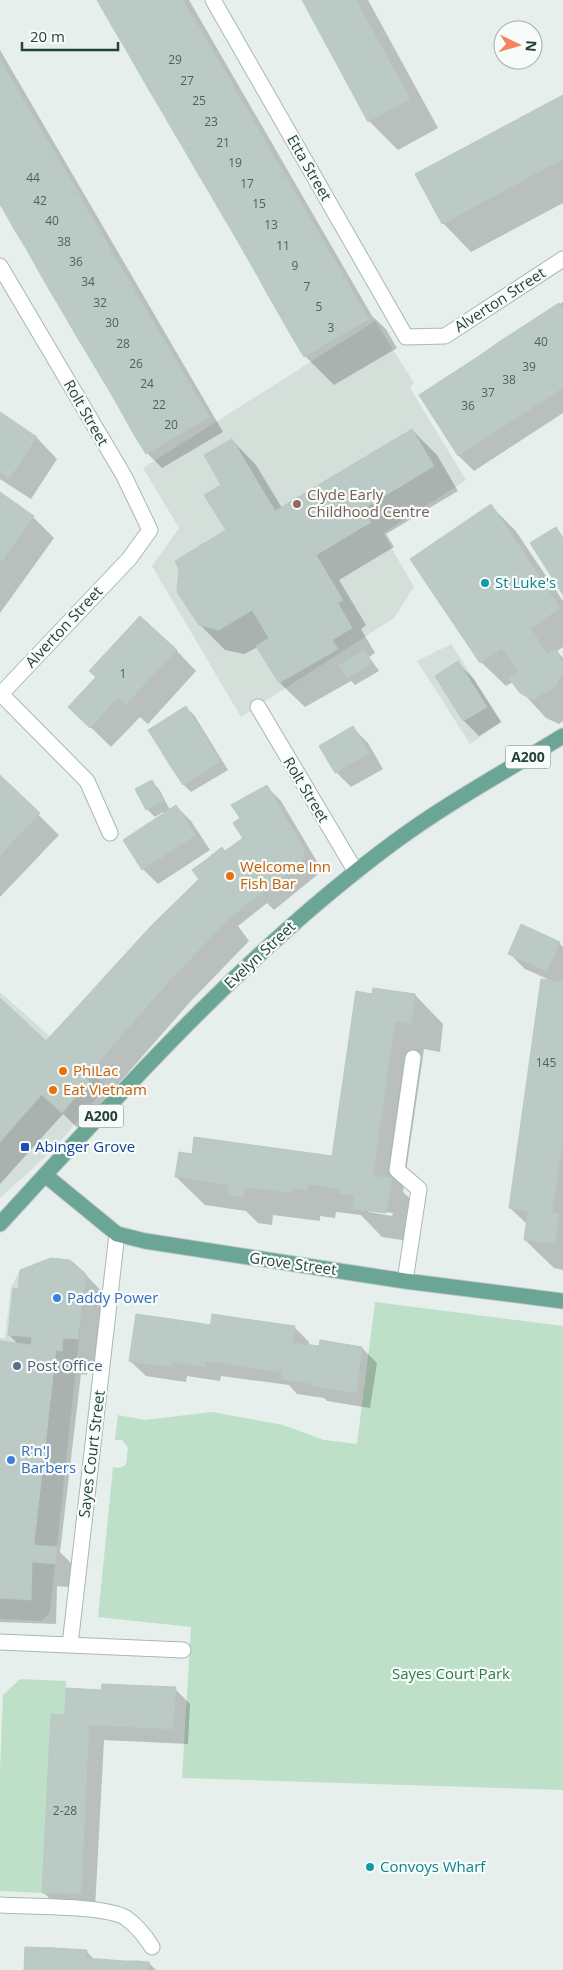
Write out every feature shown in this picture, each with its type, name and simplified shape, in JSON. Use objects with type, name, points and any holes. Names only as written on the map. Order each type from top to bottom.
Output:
[{"type":"main road","name":"Evelyn Street","points":[[0,1224],[202,1009],[300,918],[394,842],[426,820],[563,736]]},
{"type":"main road","name":"Grove Street","points":[[45,1176],[118,1234],[174,1246],[405,1281],[563,1301]]},
{"type":"street","name":"Etta Street","points":[[213,0],[406,337]]},
{"type":"street","name":"Alverton Street","points":[[406,337],[445,336],[563,259]]},
{"type":"street","name":"Rolt Street","points":[[0,266],[124,476],[150,530],[129,559]]},
{"type":"street","name":"Alverton Street","points":[[1,695],[129,559]]},
{"type":"street","points":[[1,695],[87,781],[110,834]]},
{"type":"street","name":"Rolt Street","points":[[258,707],[356,872]]},
{"type":"street","points":[[405,1281],[419,1189],[397,1170],[413,1058]]},
{"type":"street","name":"Sayes Court Street","points":[[70,1645],[118,1234]]},
{"type":"street","points":[[0,1642],[183,1650]]},
{"type":"street","points":[[0,1905],[107,1911],[127,1919],[145,1936],[152,1946]]},
{"type":"shaded area","name":"Clyde Early Childhood Centre","points":[[375,321],[414,383],[410,388],[466,480],[383,533],[414,587],[394,618],[241,717],[152,566],[179,528],[143,468]]},
{"type":"shaded area","points":[[451,644],[502,722],[470,744],[417,661]]},
{"type":"shaded area","points":[[0,992],[106,1086],[55,1148],[0,1198]]},
{"type":"shaded area","points":[[51,1258],[70,1260],[86,1274],[50,1610],[48,1615],[41,1621],[0,1619],[0,1338],[5,1338],[11,1287],[20,1270]]},
{"type":"green space","name":"Sayes Court Park","points":[[375,1302],[563,1326],[563,1790],[182,1778],[191,1627],[98,1617],[113,1467],[119,1468],[126,1465],[128,1448],[122,1440],[115,1440],[118,1415],[145,1420],[212,1412],[283,1425],[324,1440],[357,1444]]},
{"type":"green space","points":[[20,1679],[66,1681],[65,1715],[51,1714],[42,1893],[0,1891],[0,1769],[3,1695]]},
{"type":"building","points":[[97,0],[113,0],[101,7]]},
{"type":"building","points":[[113,0],[161,0],[113,28],[101,7]]},
{"type":"building","points":[[161,0],[183,0],[189,11],[125,48],[113,28]]},
{"type":"building","points":[[302,0],[356,0],[410,99],[368,122]]},
{"type":"building","points":[[189,11],[202,31],[137,69],[125,48]]},
{"type":"building","points":[[202,31],[213,52],[149,90],[137,69]]},
{"type":"building","points":[[213,52],[226,72],[161,110],[149,90]]},
{"type":"building","points":[[0,59],[6,70],[0,74]]},
{"type":"building","points":[[6,70],[18,90],[0,101],[0,74]]},
{"type":"building","points":[[226,72],[237,93],[173,131],[161,110]]},
{"type":"building","points":[[18,90],[30,111],[0,129],[0,101]]},
{"type":"building","points":[[237,93],[250,114],[185,151],[173,131]]},
{"type":"building","points":[[563,95],[563,159],[442,224],[415,174]]},
{"type":"building","points":[[30,111],[42,131],[0,156],[0,129]]},
{"type":"building","points":[[250,114],[261,134],[197,172],[185,151]]},
{"type":"building","points":[[42,131],[54,152],[0,183],[0,156]]},
{"type":"building","points":[[261,134],[273,155],[209,192],[197,172]]},
{"type":"building","points":[[54,152],[66,172],[3,209],[0,205],[0,183]]},
{"type":"building","points":[[273,155],[285,175],[221,213],[209,192]]},
{"type":"building","points":[[66,172],[78,192],[14,229],[3,209]]},
{"type":"building","points":[[285,175],[297,196],[233,233],[221,213]]},
{"type":"building","points":[[78,192],[89,213],[27,250],[14,229]]},
{"type":"building","points":[[297,196],[309,216],[245,254],[233,233]]},
{"type":"building","points":[[89,213],[102,233],[38,270],[27,250]]},
{"type":"building","points":[[309,216],[321,237],[257,275],[245,254]]},
{"type":"building","points":[[102,233],[113,254],[50,291],[38,270]]},
{"type":"building","points":[[321,237],[333,258],[268,295],[257,275]]},
{"type":"building","points":[[113,254],[125,274],[62,311],[50,291]]},
{"type":"building","points":[[333,258],[345,278],[280,316],[268,295]]},
{"type":"building","points":[[125,274],[137,294],[74,332],[62,311]]},
{"type":"building","points":[[345,278],[357,299],[292,337],[280,316]]},
{"type":"building","points":[[137,294],[149,315],[86,352],[74,332]]},
{"type":"building","points":[[357,299],[369,319],[304,357],[292,337]]},
{"type":"building","points":[[559,303],[563,309],[563,354],[539,316]]},
{"type":"building","points":[[149,315],[161,335],[98,372],[86,352]]},
{"type":"building","points":[[539,316],[563,354],[563,388],[558,391],[519,329]]},
{"type":"building","points":[[519,329],[558,391],[538,404],[499,342]]},
{"type":"building","points":[[161,335],[173,355],[110,392],[98,372]]},
{"type":"building","points":[[499,342],[538,404],[518,417],[479,356]]},
{"type":"building","points":[[173,355],[185,376],[122,413],[110,392]]},
{"type":"building","points":[[479,356],[518,417],[498,430],[459,369]]},
{"type":"building","points":[[459,369],[498,430],[478,443],[439,382]]},
{"type":"building","points":[[185,376],[197,396],[133,433],[122,413]]},
{"type":"building","points":[[439,382],[478,443],[458,456],[419,395]]},
{"type":"building","points":[[197,396],[209,417],[146,454],[133,433]]},
{"type":"building","points":[[0,412],[37,437],[9,479],[0,473]]},
{"type":"building","points":[[412,429],[434,466],[363,509],[371,522],[316,555],[343,600],[338,603],[352,628],[332,640],[338,649],[279,683],[256,646],[269,638],[252,610],[219,630],[199,625],[177,592],[179,569],[175,561],[226,530],[204,495],[221,485],[204,455],[232,439],[275,511]]},
{"type":"building","points":[[0,492],[34,516],[0,563]]},
{"type":"building","name":"St Luke's","points":[[491,504],[560,608],[531,628],[547,654],[556,649],[563,664],[563,672],[556,686],[533,700],[520,693],[508,677],[518,671],[502,648],[480,663],[410,559]]},
{"type":"building","points":[[556,527],[563,538],[563,595],[530,543]]},
{"type":"building","points":[[140,616],[177,650],[126,704],[118,697],[90,728],[68,707],[96,677],[89,671]]},
{"type":"building","points":[[364,650],[372,663],[347,678],[339,665]]},
{"type":"building","points":[[458,661],[487,707],[463,721],[435,676]]},
{"type":"building","points":[[186,706],[198,725],[160,749],[148,730]]},
{"type":"building","points":[[198,725],[209,743],[171,767],[160,749]]},
{"type":"building","points":[[353,726],[369,753],[335,773],[319,746]]},
{"type":"building","points":[[209,743],[221,761],[183,785],[171,767]]},
{"type":"building","points":[[0,775],[40,813],[0,855]]},
{"type":"building","points":[[152,780],[163,801],[146,810],[135,789]]},
{"type":"building","points":[[267,785],[304,849],[303,860],[276,882],[251,851],[233,823],[240,818],[231,805]]},
{"type":"building","points":[[176,805],[196,835],[142,870],[123,840]]},
{"type":"building","points":[[243,838],[276,882],[258,896],[225,851]]},
{"type":"building","points":[[222,847],[258,896],[243,907],[207,859]]},
{"type":"building","points":[[207,859],[243,907],[229,919],[192,870]]},
{"type":"building","points":[[199,879],[229,919],[169,981],[85,1077],[46,1041],[151,926]]},
{"type":"building","points":[[521,924],[560,942],[547,971],[508,954]]},
{"type":"building","points":[[541,979],[563,982],[563,1139],[552,1213],[559,1214],[555,1244],[524,1240],[528,1211],[509,1208]]},
{"type":"building","points":[[373,988],[415,994],[411,1024],[395,1021],[373,1176],[392,1178],[386,1213],[352,1209],[354,1196],[339,1193],[340,1189],[307,1184],[307,1190],[292,1188],[291,1193],[245,1187],[243,1197],[228,1195],[229,1185],[175,1177],[179,1152],[192,1154],[194,1137],[332,1156],[356,991],[372,994]]},
{"type":"building","points":[[0,998],[15,1012],[0,1031]]},
{"type":"building","points":[[15,1012],[89,1081],[62,1113],[0,1057],[0,1031]]},
{"type":"building","points":[[0,1057],[42,1094],[0,1142]]},
{"type":"building","points":[[51,1258],[70,1260],[86,1274],[78,1339],[63,1338],[62,1351],[56,1350],[35,1534],[34,1545],[57,1547],[55,1564],[32,1562],[31,1600],[0,1598],[0,1341],[31,1345],[32,1337],[8,1335],[13,1288],[18,1289],[20,1270]]},
{"type":"building","points":[[136,1314],[178,1320],[171,1367],[129,1361]]},
{"type":"building","points":[[212,1314],[252,1320],[246,1367],[206,1361]]},
{"type":"building","points":[[178,1320],[211,1325],[205,1367],[172,1362]]},
{"type":"building","points":[[252,1320],[295,1326],[293,1342],[287,1342],[282,1372],[246,1367]]},
{"type":"building","points":[[320,1340],[362,1347],[356,1393],[311,1386]]},
{"type":"building","points":[[287,1342],[319,1346],[312,1384],[281,1379]]},
{"type":"building","points":[[102,1684],[176,1687],[173,1729],[89,1725],[81,1894],[42,1893],[51,1714],[65,1715],[66,1688],[101,1690]]},
{"type":"building","points":[[25,1947],[54,1948],[53,1970],[24,1970]]},
{"type":"building","points":[[54,1948],[87,1950],[85,1970],[53,1970]]},
{"type":"building","points":[[86,1959],[99,1959],[98,1970],[85,1970]]},
{"type":"building","points":[[99,1959],[111,1960],[111,1970],[98,1970]]},
{"type":"building","points":[[111,1960],[124,1961],[124,1970],[111,1970]]},
{"type":"building","points":[[124,1961],[137,1961],[136,1970],[124,1970]]},
{"type":"building","points":[[137,1961],[149,1962],[149,1970],[136,1970]]},
{"type":"place","name":"Clyde Early Childhood Centre","points":[[297,504]]},
{"type":"place","name":"St Luke's","points":[[485,583]]},
{"type":"place","name":"Welcome Inn Fish Bar","points":[[230,876]]},
{"type":"place","name":"PhiLac","points":[[63,1071]]},
{"type":"place","name":"Eat Vietnam","points":[[53,1090]]},
{"type":"place","name":"Abinger Grove","points":[[25,1147]]},
{"type":"place","name":"Paddy Power","points":[[57,1298]]},
{"type":"place","name":"Post Office","points":[[17,1366]]},
{"type":"place","name":"R'n'J Barbers","points":[[11,1460]]},
{"type":"place","name":"Convoys Wharf","points":[[370,1867]]}]
